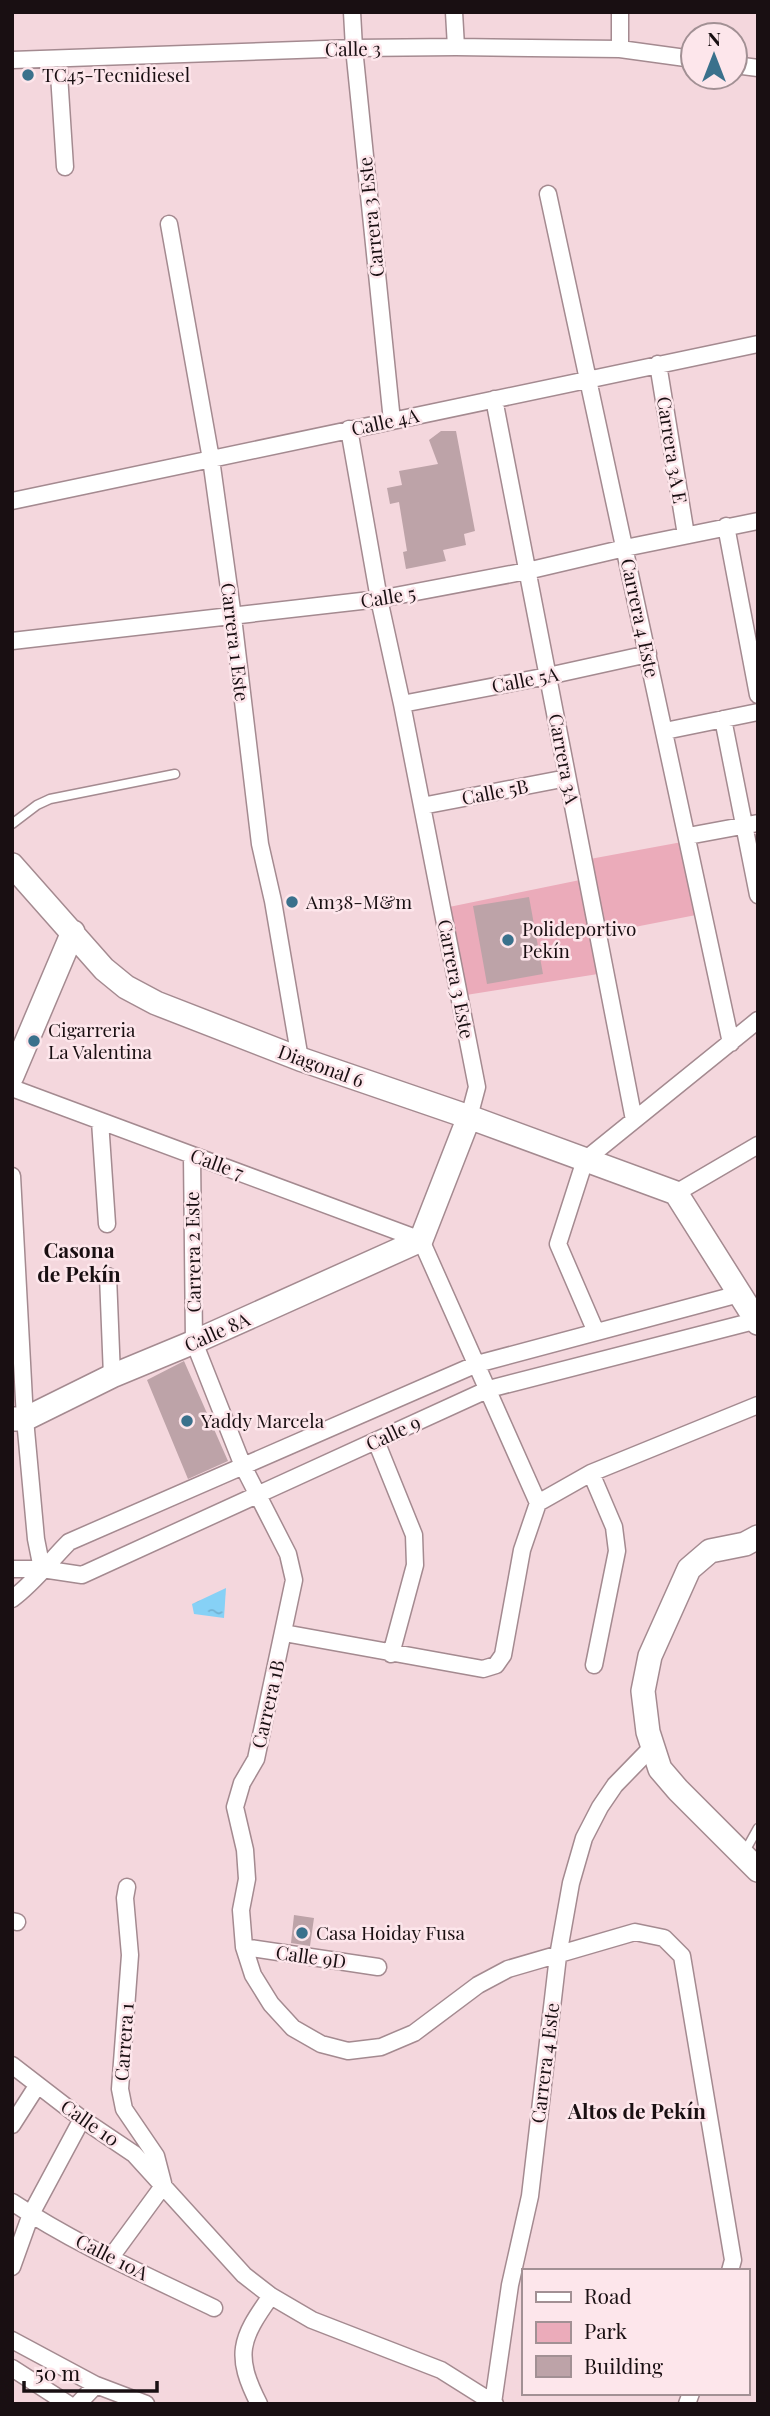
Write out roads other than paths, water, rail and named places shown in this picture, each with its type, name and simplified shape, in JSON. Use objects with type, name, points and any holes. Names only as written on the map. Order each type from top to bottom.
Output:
[{"type":"main road","name":"Diagonal 6","points":[[12,865],[104,969],[126,987],[156,1003],[300,1059],[676,1193]]},
{"type":"main road","points":[[12,1076],[73,932]]},
{"type":"main road","name":"Carrera 3 Este","points":[[421,1240],[469,1117]]},
{"type":"main road","points":[[676,1193],[757,1321]]},
{"type":"main road","name":"Calle 8A","points":[[18,1419],[421,1240]]},
{"type":"main road","points":[[750,1863],[660,1769],[648,1732],[643,1691],[650,1656],[689,1569],[710,1551],[745,1544],[758,1537]]},
{"type":"street","name":"Carrera 3 Este","points":[[352,12],[392,421]]},
{"type":"street","points":[[454,12],[456,47]]},
{"type":"street","points":[[620,12],[621,49]]},
{"type":"street","name":"Calle 3","points":[[12,60],[456,47],[621,49],[679,57]]},
{"type":"street","points":[[58,59],[65,167]]},
{"type":"street","name":"Carrera 4 Este","points":[[548,194],[731,1043]]},
{"type":"street","name":"Carrera 1 Este","points":[[169,225],[211,459],[260,844],[273,901],[300,1059]]},
{"type":"street","name":"Calle 4A","points":[[12,501],[758,344]]},
{"type":"street","name":"Carrera 3A E","points":[[658,365],[686,535]]},
{"type":"street","name":"Carrera 3A","points":[[494,399],[634,1120]]},
{"type":"street","name":"Carrera 3 Este","points":[[349,429],[379,600],[477,1087],[469,1117]]},
{"type":"street","name":"Calle 5","points":[[12,641],[379,600],[758,521]]},
{"type":"street","points":[[726,526],[758,695]]},
{"type":"street","name":"Calle 5A","points":[[402,704],[648,654]]},
{"type":"street","points":[[665,731],[758,712]]},
{"type":"street","points":[[723,719],[751,824],[758,895]]},
{"type":"street","name":"Calle 5B","points":[[422,806],[567,778]]},
{"type":"street","points":[[688,836],[751,824]]},
{"type":"street","points":[[596,1332],[558,1244],[585,1160],[758,1020]]},
{"type":"street","name":"Calle 7","points":[[12,1088],[421,1240]]},
{"type":"street","points":[[100,1121],[107,1224]]},
{"type":"street","points":[[676,1193],[758,1145]]},
{"type":"street","name":"Carrera 2 Este","points":[[191,1155],[194,1342],[243,1466]]},
{"type":"street","points":[[12,1177],[18,1419],[41,1569],[31,1585],[12,1600]]},
{"type":"street","points":[[284,1633],[483,1669],[496,1665],[503,1655],[523,1550],[538,1503],[421,1240]]},
{"type":"street","points":[[108,1276],[112,1376]]},
{"type":"street","name":"Calle 9","points":[[41,1569],[69,1542],[477,1364],[740,1294]]},
{"type":"street","name":"Calle 9","points":[[12,1569],[41,1569],[84,1582],[257,1496],[489,1390],[757,1321]]},
{"type":"street","points":[[538,1503],[591,1473],[758,1405]]},
{"type":"street","points":[[376,1441],[414,1535],[415,1565],[391,1654]]},
{"type":"street","name":"Carrera 1B","points":[[243,1466],[288,1554],[294,1580],[256,1759],[242,1783],[235,1807],[245,1850],[247,1879],[242,1910],[244,1947],[253,1975],[271,2004],[293,2028],[321,2044],[348,2051],[381,2047],[414,2033],[478,1985],[508,1969],[635,1932],[664,1938],[682,1956],[733,2260],[731,2269]]},
{"type":"street","points":[[591,1473],[614,1527],[617,1552],[594,1665]]},
{"type":"street","name":"Carrera 4 Este","points":[[494,2403],[517,2287],[558,1956],[571,1883],[584,1838],[600,1807],[615,1785],[653,1746]]},
{"type":"street","name":"Carrera 1","points":[[127,1887],[125,1898],[130,1955],[120,2089],[124,2109],[156,2157],[163,2186]]},
{"type":"street","name":"Calle 9D","points":[[244,1947],[377,1967]]},
{"type":"street","name":"Calle 10","points":[[12,2065],[37,2087],[134,2154],[244,2275],[271,2296],[312,2320],[441,2370],[494,2403]]},
{"type":"street","points":[[12,2125],[37,2087]]},
{"type":"street","points":[[12,2267],[31,2214],[82,2119]]},
{"type":"street","points":[[111,2257],[163,2186]]},
{"type":"street","name":"Calle 10A","points":[[12,2202],[111,2257],[214,2308]]},
{"type":"street","points":[[259,2404],[247,2381],[242,2355],[249,2326],[271,2296]]},
{"type":"street","points":[[12,2340],[96,2385],[146,2404]]},
{"type":"street","points":[[12,2368],[68,2404]]},
{"type":"street","points":[[78,2404],[96,2385]]},
{"type":"lane","points":[[12,824],[37,805],[50,799],[175,774]]},
{"type":"lane","points":[[750,1863],[758,1828]]},
{"type":"water","points":[[226,1588],[224,1618],[194,1614],[192,1604]]},
{"type":"place","name":"TC45-Tecnidiesel","points":[[28,75]]},
{"type":"place","name":"Am38-M&m","points":[[292,902]]},
{"type":"place","name":"Polideportivo Pekín","points":[[508,940]]},
{"type":"place","name":"Cigarreria La Valentina","points":[[34,1041]]},
{"type":"place","name":"Yaddy Marcela","points":[[187,1421]]},
{"type":"place","name":"Casa Hoiday Fusa","points":[[302,1933]]},
{"type":"district","name":"Casona de Pekín","points":[[79,1263]]},
{"type":"district","name":"Altos de Pekín","points":[[637,2112]]}]
